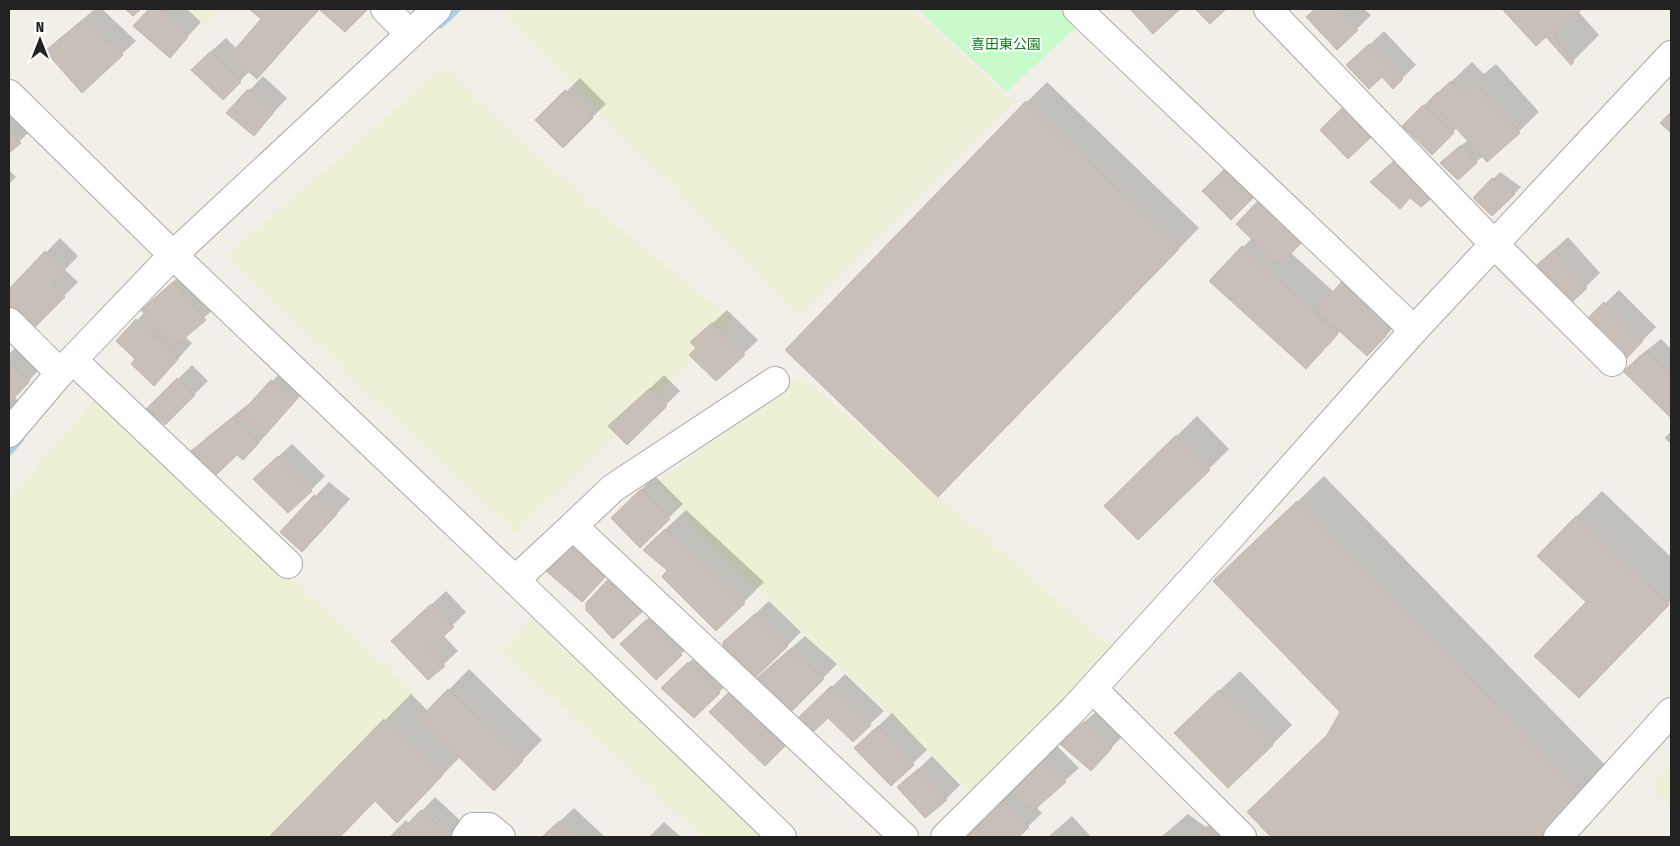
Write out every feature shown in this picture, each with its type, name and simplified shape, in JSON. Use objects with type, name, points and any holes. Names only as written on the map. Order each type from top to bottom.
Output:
[{"type":"street","points":[[386,9],[410,34]]},
{"type":"street","points":[[9,433],[66,366],[173,255],[437,9]]},
{"type":"street","points":[[1077,9],[1414,330]]},
{"type":"street","points":[[1268,9],[1494,244],[1612,362]]},
{"type":"street","points":[[945,837],[1092,689],[1239,528],[1414,330],[1671,55]]},
{"type":"street","points":[[9,94],[173,255],[782,837]]},
{"type":"street","points":[[9,322],[66,366],[288,564]]},
{"type":"street","points":[[515,580],[613,488],[775,381]]},
{"type":"street","points":[[573,526],[904,837]]},
{"type":"street","points":[[1092,689],[1242,837]]},
{"type":"street","points":[[1558,837],[1671,712]]},
{"type":"street","points":[[466,837],[473,827],[489,827],[501,837]]},
{"type":"green space","points":[[187,9],[222,9],[205,25]]},
{"type":"green space","points":[[509,9],[911,9],[1014,102],[799,316],[505,14]]},
{"type":"green space","name":"喜田東公園","points":[[917,9],[1077,9],[1086,18],[1007,92]]},
{"type":"green space","points":[[443,68],[585,200],[733,320],[516,533],[226,256]]},
{"type":"green space","points":[[801,376],[1114,650],[974,795],[706,539],[657,482]]},
{"type":"green space","points":[[95,399],[415,693],[275,837],[9,837],[9,500]]},
{"type":"green space","points":[[536,616],[766,837],[704,837],[500,650]]},
{"type":"green space","points":[[1671,765],[1671,806],[1652,787]]},
{"type":"building","points":[[125,9],[141,9],[133,16]]},
{"type":"building","points":[[149,9],[160,9],[188,37],[170,58],[133,26]]},
{"type":"building","points":[[249,9],[319,9],[257,79],[230,55],[261,19]]},
{"type":"building","points":[[319,9],[368,9],[345,32]]},
{"type":"building","points":[[1130,9],[1180,9],[1153,34]]},
{"type":"building","points":[[1195,9],[1226,9],[1210,24]]},
{"type":"building","points":[[1315,9],[1338,9],[1358,30],[1337,50],[1306,17]]},
{"type":"building","points":[[1502,9],[1582,9],[1553,36],[1574,62],[1571,65],[1546,37],[1536,46]]},
{"type":"building","points":[[84,19],[123,55],[82,93],[45,51]]},
{"type":"building","points":[[1369,44],[1403,79],[1393,89],[1382,77],[1369,89],[1346,65]]},
{"type":"building","points":[[211,51],[241,82],[223,100],[191,70]]},
{"type":"building","points":[[1451,81],[1463,94],[1475,83],[1520,133],[1487,162],[1430,100]]},
{"type":"building","points":[[248,89],[274,112],[254,136],[226,113]]},
{"type":"building","points":[[565,90],[593,118],[563,148],[535,120]]},
{"type":"building","points":[[1026,101],[1179,249],[938,497],[785,350]]},
{"type":"building","points":[[1423,105],[1454,133],[1432,155],[1402,126]]},
{"type":"building","points":[[1343,107],[1372,136],[1348,159],[1320,130]]},
{"type":"building","points":[[1671,112],[1671,133],[1660,123]]},
{"type":"building","points":[[9,130],[21,143],[9,153]]},
{"type":"building","points":[[1461,145],[1477,163],[1458,180],[1440,163]]},
{"type":"building","points":[[1396,159],[1434,196],[1421,207],[1410,198],[1400,209],[1370,182]]},
{"type":"building","points":[[1230,164],[1258,193],[1231,220],[1202,191]]},
{"type":"building","points":[[1492,178],[1515,194],[1492,216],[1473,198]]},
{"type":"building","points":[[1262,197],[1305,239],[1282,263],[1274,261],[1236,224]]},
{"type":"building","points":[[1242,246],[1338,334],[1306,369],[1209,281]]},
{"type":"building","points":[[1554,250],[1587,288],[1566,308],[1530,271]]},
{"type":"building","points":[[45,251],[65,271],[52,284],[65,297],[33,329],[9,305],[9,289]]},
{"type":"building","points":[[1347,276],[1389,314],[1386,336],[1367,356],[1316,310]]},
{"type":"building","points":[[173,282],[206,320],[174,347],[141,310]]},
{"type":"building","points":[[1604,302],[1643,341],[1624,361],[1582,324]]},
{"type":"building","points":[[136,319],[179,358],[154,386],[131,364],[135,359],[116,341]]},
{"type":"building","points":[[712,323],[745,355],[716,381],[689,355],[696,348],[690,342]]},
{"type":"building","points":[[1647,352],[1671,375],[1671,418],[1623,371]]},
{"type":"building","points":[[9,362],[30,381],[14,398],[9,396]]},
{"type":"building","points":[[177,378],[195,395],[165,425],[146,409]]},
{"type":"building","points":[[271,380],[295,401],[264,436],[240,414]]},
{"type":"building","points":[[650,388],[667,406],[627,445],[608,426]]},
{"type":"building","points":[[233,418],[259,443],[243,460],[237,455],[215,476],[191,451]]},
{"type":"building","points":[[1671,432],[1671,443],[1665,438]]},
{"type":"building","points":[[1176,435],[1210,470],[1138,540],[1104,506]]},
{"type":"building","points":[[278,456],[312,491],[288,513],[253,479]]},
{"type":"building","points":[[641,489],[670,519],[640,548],[611,518]]},
{"type":"building","points":[[314,495],[337,514],[302,552],[280,532]]},
{"type":"building","points":[[1297,501],[1587,798],[1547,837],[1271,837],[1247,812],[1327,735],[1340,712],[1213,581]]},
{"type":"building","points":[[1576,516],[1669,605],[1579,698],[1534,656],[1586,602],[1537,556]]},
{"type":"building","points":[[665,529],[745,603],[716,631],[662,577],[667,570],[643,550]]},
{"type":"building","points":[[572,543],[609,573],[582,602],[546,571]]},
{"type":"building","points":[[613,574],[648,606],[613,639],[586,610],[586,603]]},
{"type":"building","points":[[431,604],[454,627],[430,648],[445,666],[428,680],[391,641]]},
{"type":"building","points":[[755,614],[788,646],[752,681],[723,656],[723,642]]},
{"type":"building","points":[[646,620],[682,655],[656,680],[620,644]]},
{"type":"building","points":[[790,649],[824,679],[792,711],[757,678]]},
{"type":"building","points":[[688,662],[720,693],[694,718],[661,688]]},
{"type":"building","points":[[831,686],[871,725],[853,742],[828,718],[811,734],[797,719]]},
{"type":"building","points":[[734,687],[789,742],[765,766],[709,712]]},
{"type":"building","points":[[448,689],[523,761],[494,791],[419,719]]},
{"type":"building","points":[[1219,690],[1273,745],[1228,788],[1174,733]]},
{"type":"building","points":[[384,719],[443,775],[397,823],[375,801],[340,837],[269,837]]},
{"type":"building","points":[[1084,722],[1112,748],[1091,771],[1060,744]]},
{"type":"building","points":[[878,726],[914,765],[891,786],[854,748]]},
{"type":"building","points":[[1040,757],[1066,782],[1033,811],[1007,788]]},
{"type":"building","points":[[918,769],[947,800],[925,818],[897,787]]},
{"type":"building","points":[[1002,800],[1029,827],[1019,837],[964,837]]},
{"type":"building","points":[[421,810],[450,837],[402,837],[398,834]]},
{"type":"building","points":[[559,821],[577,837],[542,837]]},
{"type":"building","points":[[1206,829],[1213,837],[1196,837]]},
{"type":"waterway","points":[[440,24],[456,9]]},
{"type":"waterway","points":[[9,451],[20,438]]}]
